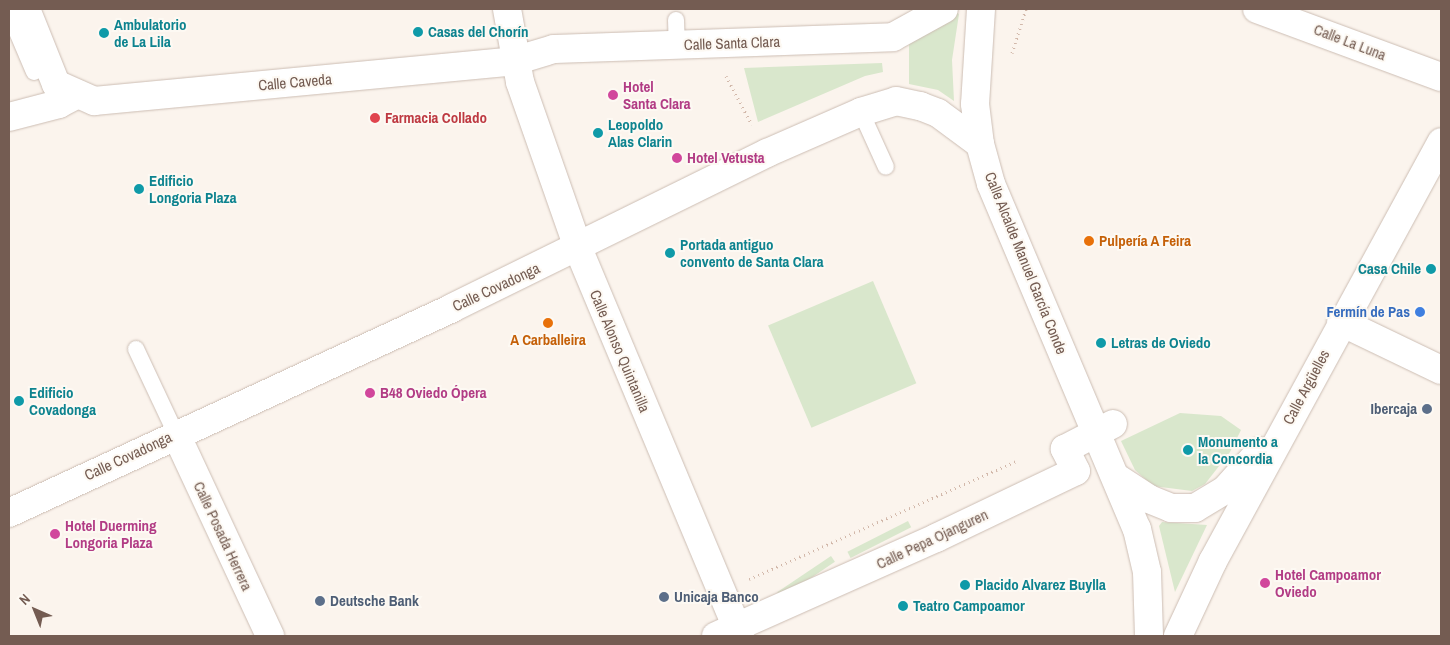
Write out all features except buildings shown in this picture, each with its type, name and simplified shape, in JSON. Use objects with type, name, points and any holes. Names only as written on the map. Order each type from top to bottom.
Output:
[{"type":"street","points":[[9,117],[59,104],[56,83],[26,9]]},
{"type":"street","name":"Calle Alonso Quintanilla","points":[[507,9],[514,61],[578,248],[721,592],[730,633]]},
{"type":"street","name":"Calle Santa Clara","points":[[514,61],[554,49],[676,33],[713,44],[893,37],[944,9]]},
{"type":"street","name":"Calle Alcalde Manuel García Conde","points":[[981,9],[975,104],[980,144],[990,184],[1108,448],[1137,529],[1147,572],[1149,636]]},
{"type":"street","name":"Calle La Luna","points":[[1257,9],[1441,77]]},
{"type":"street","name":"Calle Caveda","points":[[56,83],[94,101],[514,61]]},
{"type":"street","name":"Calle Covadonga","points":[[9,513],[180,444],[767,153],[861,112],[896,101],[920,106],[938,113],[980,144]]},
{"type":"street","name":"Calle Argüelles","points":[[1178,636],[1213,561],[1341,322],[1441,142]]},
{"type":"street","points":[[1341,322],[1441,370]]},
{"type":"street","points":[[1108,448],[1149,499],[1171,508],[1195,508],[1225,490],[1289,419]]},
{"type":"street","name":"Calle Posada Herrera","points":[[180,444],[270,636]]},
{"type":"street","name":"Calle Pepa Ojanguren","points":[[730,633],[936,538],[1071,460],[1108,448]]},
{"type":"lane","points":[[9,13],[56,83]]},
{"type":"lane","points":[[861,112],[886,167]]},
{"type":"lane","points":[[136,350],[180,444]]},
{"type":"path","points":[[713,44],[722,69],[755,130]]},
{"type":"path","points":[[721,592],[1051,446],[1071,460]]},
{"type":"green space","points":[[956,12],[959,14],[952,60],[954,101],[938,90],[909,84],[909,43],[937,28]]},
{"type":"green space","points":[[882,63],[883,72],[865,76],[758,122],[744,68]]},
{"type":"green space","points":[[873,281],[916,383],[811,428],[768,326]]},
{"type":"green space","points":[[1180,413],[1221,416],[1241,430],[1230,452],[1205,484],[1192,491],[1153,486],[1135,470],[1121,441]]},
{"type":"green space","points":[[908,521],[911,527],[851,558],[847,552]]},
{"type":"green space","points":[[1162,522],[1207,525],[1175,592],[1159,526]]},
{"type":"green space","points":[[831,556],[835,562],[781,598],[777,592]]},
{"type":"place","name":"Casas del Chorín","points":[[418,32]]},
{"type":"place","name":"Ambulatorio de La Lila","points":[[104,33]]},
{"type":"place","name":"Hotel Santa Clara","points":[[613,95]]},
{"type":"place","name":"Farmacia Collado","points":[[375,118]]},
{"type":"place","name":"Leopoldo Alas Clarin","points":[[598,133]]},
{"type":"place","name":"Hotel Vetusta","points":[[677,158]]},
{"type":"place","name":"Edificio Longoria Plaza","points":[[139,189]]},
{"type":"place","name":"Pulpería A Feira","points":[[1089,241]]},
{"type":"place","name":"Portada antiguo convento de Santa Clara","points":[[670,253]]},
{"type":"place","name":"Casa Chile","points":[[1431,269]]},
{"type":"place","name":"Fermín de Pas","points":[[1420,312]]},
{"type":"place","name":"A Carballeira","points":[[548,323]]},
{"type":"place","name":"Letras de Oviedo","points":[[1101,343]]},
{"type":"place","name":"B48 Oviedo Ópera","points":[[370,393]]},
{"type":"place","name":"Edificio Covadonga","points":[[19,401]]},
{"type":"place","name":"Ibercaja","points":[[1427,409]]},
{"type":"place","name":"Monumento a la Concordia","points":[[1188,450]]},
{"type":"place","name":"Hotel Duerming Longoria Plaza","points":[[55,534]]},
{"type":"place","name":"Hotel Campoamor Oviedo","points":[[1265,583]]},
{"type":"place","name":"Placido Alvarez Buylla","points":[[965,585]]},
{"type":"place","name":"Unicaja Banco","points":[[664,597]]},
{"type":"place","name":"Deutsche Bank","points":[[320,601]]},
{"type":"place","name":"Teatro Campoamor","points":[[903,606]]}]
